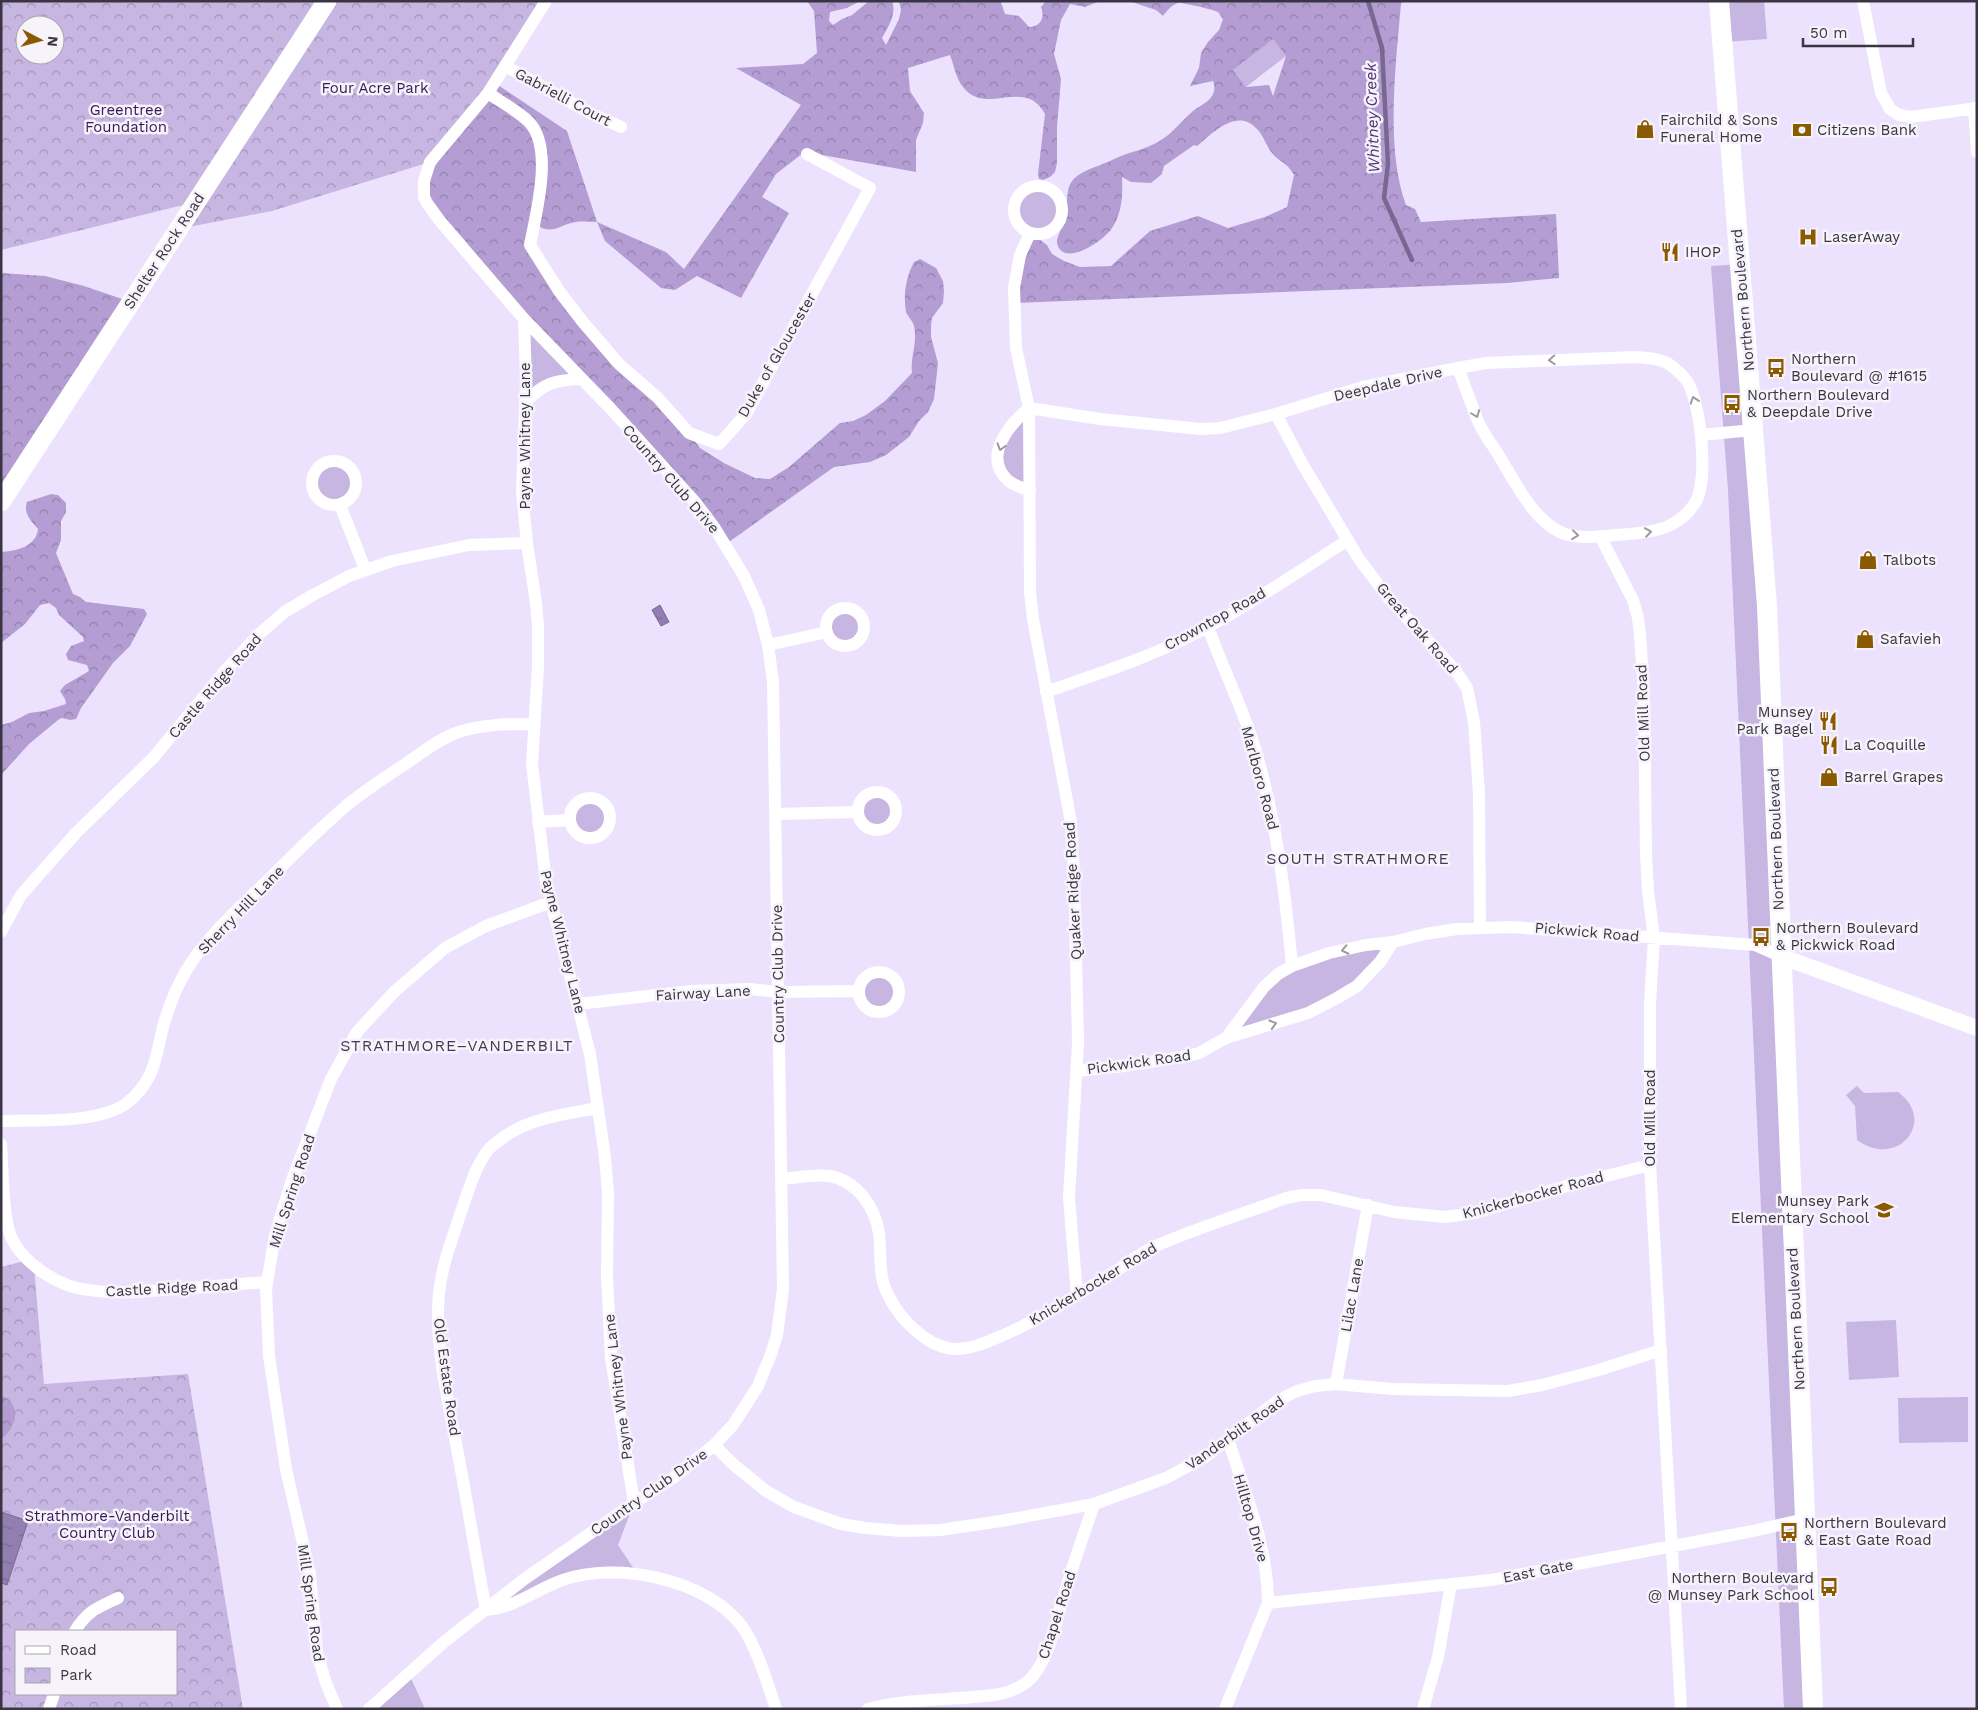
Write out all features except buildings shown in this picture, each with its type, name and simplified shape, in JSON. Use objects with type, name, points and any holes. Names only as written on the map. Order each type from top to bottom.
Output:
[{"type":"main road","name":"Shelter Rock Road","points":[[1,502],[327,1]]},
{"type":"main road","name":"Northern Boulevard","points":[[1719,1],[1767,615],[1813,1709]]},
{"type":"street","points":[[488,93],[546,1]]},
{"type":"street","points":[[1863,1],[1879,87],[1883,99],[1890,109],[1899,115],[1911,118],[1975,108],[1977,152]]},
{"type":"street","name":"Gabrielli Court","points":[[505,66],[592,114],[621,127]]},
{"type":"street","name":"Duke of Gloucester","points":[[488,93],[529,122],[537,134],[542,162],[541,188],[530,244],[559,290],[582,321],[619,364],[658,398],[689,433],[719,444],[746,414],[870,188],[807,154]]},
{"type":"street","name":"Country Club Drive","points":[[369,1709],[444,1642],[523,1580],[673,1478],[714,1445],[733,1425],[758,1386],[777,1335],[783,1289],[773,682],[768,645],[752,593],[726,544],[696,503],[524,319],[427,203],[424,189],[426,173],[430,162],[488,93]]},
{"type":"street","name":"Quaker Ridge Road","points":[[1030,233],[1020,255],[1014,288],[1016,348],[1029,408],[1030,592],[1046,692],[1071,822],[1074,874],[1078,1071],[1069,1198],[1077,1295]]},
{"type":"street","name":"Payne Whitney Lane","points":[[524,319],[525,403],[522,472],[527,543],[538,627],[538,666],[532,753],[538,822],[546,882],[590,1054],[598,1108],[608,1193],[607,1276],[612,1358],[634,1503]]},
{"type":"street","name":"Deepdale Drive","points":[[1029,408],[1100,419],[1201,429],[1239,425],[1363,387],[1486,363],[1634,357],[1657,360],[1672,366],[1687,382],[1696,404],[1701,435],[1702,487],[1696,502],[1686,515],[1672,525],[1653,532],[1600,536]]},
{"type":"street","points":[[1458,368],[1479,423],[1524,498],[1546,522],[1564,533],[1574,536],[1600,536]]},
{"type":"street","points":[[525,403],[543,386],[565,379],[581,379]]},
{"type":"street","points":[[1029,408],[1005,434],[1001,442],[998,460],[1005,480],[1017,488],[1030,490]]},
{"type":"street","name":"Great Oak Road","points":[[1276,414],[1303,465],[1359,559],[1390,600],[1456,671],[1470,697],[1480,793],[1480,927]]},
{"type":"street","points":[[1701,435],[1754,430]]},
{"type":"street","points":[[340,505],[365,569]]},
{"type":"street","name":"Old Mill Road","points":[[1600,536],[1633,600],[1638,618],[1644,693],[1646,855],[1648,892],[1654,938],[1650,1003],[1650,1165],[1681,1709]]},
{"type":"street","name":"Crowntop Road","points":[[1046,692],[1161,650],[1208,627],[1348,540]]},
{"type":"street","name":"Castle Ridge Road","points":[[1,932],[21,895],[76,832],[154,756],[224,672],[259,634],[286,611],[312,594],[365,569],[392,561],[469,545],[527,543]]},
{"type":"street","name":"Marlboro Road","points":[[1208,627],[1241,708],[1261,769],[1279,856],[1286,901],[1292,966]]},
{"type":"street","points":[[768,645],[827,632]]},
{"type":"street","name":"Sherry Hill Lane","points":[[1,1121],[78,1119],[100,1115],[124,1105],[138,1093],[152,1072],[157,1058],[163,1027],[174,997],[185,972],[196,956],[227,920],[328,822],[386,777],[432,746],[454,734],[495,725],[534,724]]},
{"type":"street","points":[[776,814],[858,812]]},
{"type":"street","points":[[538,822],[569,820]]},
{"type":"street","name":"Mill Spring Road","points":[[337,1709],[318,1659],[310,1574],[286,1469],[269,1356],[267,1282],[275,1235],[292,1180],[331,1079],[357,1032],[418,969],[445,948],[486,926],[551,902]]},
{"type":"street","name":"Pickwick Road","points":[[1226,1038],[1264,987],[1278,974],[1292,966],[1329,953],[1366,945],[1393,942],[1431,933],[1480,927],[1534,928],[1755,945],[1780,956]]},
{"type":"street","name":"Pickwick Road","points":[[1078,1071],[1188,1056],[1199,1053],[1226,1038],[1308,1013],[1357,986],[1380,962],[1393,942]]},
{"type":"street","points":[[1780,956],[1977,1028]]},
{"type":"street","name":"Fairway Lane","points":[[578,1004],[691,991],[750,989],[778,992],[859,991]]},
{"type":"street","name":"Old Estate Road","points":[[486,1610],[441,1352],[438,1311],[441,1279],[465,1202],[480,1164],[490,1148],[520,1126],[533,1121],[598,1108]]},
{"type":"street","name":"Castle Ridge Road","points":[[1,1144],[7,1226],[13,1241],[22,1254],[46,1274],[74,1287],[101,1292],[147,1291],[267,1282]]},
{"type":"street","name":"Knickerbocker Road","points":[[781,1179],[829,1176],[846,1182],[861,1193],[868,1202],[875,1219],[883,1282],[891,1300],[906,1322],[920,1334],[935,1344],[945,1348],[956,1349],[978,1345],[1012,1332],[1077,1295],[1156,1246],[1286,1198],[1302,1195],[1322,1195],[1415,1216],[1445,1217],[1475,1213],[1570,1185],[1650,1165]]},
{"type":"street","name":"Lilac Lane","points":[[1336,1384],[1368,1205]]},
{"type":"street","name":"Vanderbilt Road","points":[[714,1445],[734,1465],[766,1491],[794,1507],[841,1524],[865,1528],[902,1531],[940,1530],[1094,1504],[1166,1478],[1205,1457],[1277,1401],[1298,1391],[1315,1386],[1336,1384],[1392,1389],[1508,1390],[1542,1385],[1661,1350]]},
{"type":"street","name":"Hilltop Drive","points":[[1226,1709],[1268,1602],[1268,1585],[1262,1546],[1228,1439]]},
{"type":"street","name":"Chapel Road","points":[[868,1709],[885,1704],[923,1699],[1002,1694],[1015,1689],[1032,1678],[1040,1666],[1056,1627],[1064,1595],[1094,1504]]},
{"type":"street","name":"East Gate","points":[[1268,1602],[1490,1580],[1753,1531],[1805,1519]]},
{"type":"street","points":[[486,1610],[513,1605],[562,1580],[585,1574],[612,1572],[638,1575],[680,1585],[714,1600],[741,1624],[748,1636],[776,1709]]},
{"type":"street","points":[[1423,1709],[1438,1658],[1452,1584]]},
{"type":"street","points":[[76,1630],[83,1618],[95,1609],[118,1598]]},
{"type":"street","points":[[49,1709],[54,1695]]},
{"type":"green space","name":"Greentree Foundation","points":[[1,1],[315,1],[183,205],[1,250]]},
{"type":"green space","name":"Four Acre Park","points":[[327,1],[546,1],[488,93],[430,162],[272,211],[178,229]]},
{"type":"green space","points":[[807,1],[860,1],[847,8],[830,12],[829,21],[833,25],[852,15],[869,1],[892,1],[893,16],[882,38],[886,45],[899,19],[901,10],[899,1],[1003,1],[1001,3],[1005,14],[1019,16],[1029,27],[1041,21],[1041,7],[1046,1],[1100,1],[1085,7],[1070,4],[1061,20],[1054,54],[1061,79],[1057,127],[1057,163],[1055,172],[1050,177],[1043,180],[1039,179],[1038,174],[1045,114],[1037,103],[1027,98],[983,99],[972,95],[961,84],[950,55],[908,68],[910,91],[924,113],[923,123],[916,140],[916,172],[822,155],[807,150],[776,174],[762,197],[789,213],[741,298],[697,276],[675,290],[661,288],[605,241],[597,222],[666,252],[684,269],[801,105],[736,68],[803,64],[817,53],[814,11]]},
{"type":"green space","points":[[1129,1],[1403,1],[1401,4],[1395,79],[1394,132],[1400,183],[1406,205],[1415,209],[1421,222],[1556,214],[1559,278],[1507,283],[1014,303],[1029,244],[1035,239],[1039,239],[1047,245],[1052,254],[1080,267],[1111,266],[1150,231],[1198,216],[1228,228],[1265,217],[1287,207],[1294,175],[1272,153],[1257,129],[1249,123],[1233,121],[1164,166],[1162,174],[1151,183],[1131,182],[1122,177],[1120,210],[1108,233],[1084,250],[1067,253],[1061,250],[1057,241],[1066,218],[1068,191],[1074,179],[1086,171],[1156,143],[1169,134],[1194,110],[1208,101],[1213,94],[1213,81],[1190,86],[1199,68],[1201,53],[1219,30],[1223,19],[1216,11],[1181,3],[1173,5],[1163,16],[1156,10]],"holes":[[[1273,39],[1286,56],[1273,96],[1269,85],[1246,87],[1233,70]]]},
{"type":"green space","points":[[1719,1],[1764,1],[1767,39],[1723,42]]},
{"type":"green space","points":[[1273,38],[1286,56],[1246,87],[1233,70]]},
{"type":"green space","points":[[495,83],[567,131],[597,222],[576,222],[553,229],[538,226],[530,245],[582,321],[689,433],[700,448],[724,463],[755,478],[770,479],[789,467],[840,423],[853,421],[866,415],[885,401],[912,373],[915,332],[906,312],[905,292],[911,268],[914,262],[920,259],[936,268],[943,281],[944,291],[943,303],[932,318],[931,337],[938,363],[934,399],[928,412],[919,421],[909,437],[886,455],[870,462],[834,467],[726,544],[424,197],[424,181]]},
{"type":"green space","points":[[1033,186],[1043,186],[1052,190],[1058,196],[1061,201],[1061,219],[1052,230],[1043,234],[1033,234],[1024,230],[1018,224],[1014,215],[1014,205],[1018,196],[1024,190]]},
{"type":"green space","points":[[1740,264],[1813,1709],[1784,1709],[1728,490],[1711,266]]},
{"type":"green space","points":[[1,273],[45,276],[84,286],[131,302],[1,502]]},
{"type":"green space","points":[[524,319],[581,379],[565,379],[525,403]]},
{"type":"green space","points":[[1029,408],[1030,490],[1005,480],[999,450]]},
{"type":"green space","points":[[330,461],[338,461],[350,467],[356,483],[350,499],[338,505],[330,505],[318,499],[312,487],[312,479],[318,467]]},
{"type":"green space","points":[[51,494],[58,495],[66,503],[66,512],[61,521],[61,540],[56,553],[73,594],[86,602],[144,609],[147,614],[130,646],[113,663],[81,708],[76,719],[62,718],[58,720],[29,744],[1,775],[1,725],[12,722],[29,713],[44,711],[66,704],[60,691],[65,685],[89,671],[87,665],[68,660],[66,654],[71,646],[84,641],[83,637],[49,603],[40,605],[25,624],[1,643],[1,552],[19,549],[33,540],[38,529],[27,513],[27,502]]},
{"type":"green space","points":[[845,608],[858,614],[864,627],[858,640],[845,646],[832,640],[826,627],[832,614]]},
{"type":"green space","points":[[877,792],[890,798],[896,811],[890,824],[877,830],[864,824],[858,811],[864,798]]},
{"type":"green space","points":[[594,798],[601,801],[607,807],[610,818],[609,826],[601,835],[594,838],[586,838],[579,835],[571,826],[570,814],[573,807],[582,799]]},
{"type":"green space","points":[[1393,942],[1337,998],[1226,1038],[1241,1019],[1292,966]]},
{"type":"green space","points":[[879,972],[893,978],[899,992],[893,1006],[879,1012],[865,1006],[859,992],[865,978]]},
{"type":"green space","points":[[1857,1086],[1864,1093],[1898,1092],[1909,1103],[1914,1116],[1913,1127],[1908,1138],[1899,1145],[1887,1149],[1872,1148],[1857,1140],[1855,1106],[1846,1095]]},
{"type":"green space","name":"Strathmore-Vanderbilt Country Club","points":[[28,1260],[34,1266],[44,1384],[188,1374],[243,1709],[1,1709],[1,1440],[11,1429],[16,1416],[13,1404],[1,1395],[1,1267]]},
{"type":"green space","points":[[1896,1320],[1899,1377],[1849,1380],[1846,1322]]},
{"type":"green space","points":[[1,1395],[13,1404],[16,1416],[11,1429],[1,1440]]},
{"type":"green space","points":[[1968,1397],[1968,1442],[1899,1443],[1898,1398]]},
{"type":"green space","points":[[634,1503],[618,1545],[638,1575],[585,1574],[513,1605],[508,1592]]},
{"type":"green space","points":[[410,1676],[425,1709],[373,1709]]},
{"type":"water","points":[[660,605],[669,622],[661,626],[652,610]]},
{"type":"water","points":[[1,1512],[28,1521],[7,1585],[1,1583]]},
{"type":"waterway","name":"Whitney Creek","points":[[1368,1],[1382,48],[1388,164],[1384,198],[1412,260]]},
{"type":"place","name":"Fairchild & Sons Funeral Home","points":[[1645,129]]},
{"type":"place","name":"Citizens Bank","points":[[1802,130]]},
{"type":"place","name":"LaserAway","points":[[1808,237]]},
{"type":"place","name":"IHOP","points":[[1670,252]]},
{"type":"place","name":"Northern Boulevard @ #1615","points":[[1776,368]]},
{"type":"place","name":"Northern Boulevard & Deepdale Drive","points":[[1732,404]]},
{"type":"place","name":"Talbots","points":[[1868,560]]},
{"type":"place","name":"Safavieh","points":[[1865,639]]},
{"type":"place","name":"Munsey Park Bagel","points":[[1828,721]]},
{"type":"place","name":"La Coquille","points":[[1829,745]]},
{"type":"place","name":"Barrel Grapes","points":[[1829,777]]},
{"type":"place","name":"Northern Boulevard & Pickwick Road","points":[[1761,937]]},
{"type":"place","name":"Munsey Park Elementary School","points":[[1884,1210]]},
{"type":"place","name":"Northern Boulevard & East Gate Road","points":[[1789,1532]]},
{"type":"place","name":"Northern Boulevard @ Munsey Park School","points":[[1829,1587]]},
{"type":"district","name":"SOUTH STRATHMORE","points":[[1358,858]]},
{"type":"district","name":"STRATHMORE–VANDERBILT","points":[[457,1045]]}]
